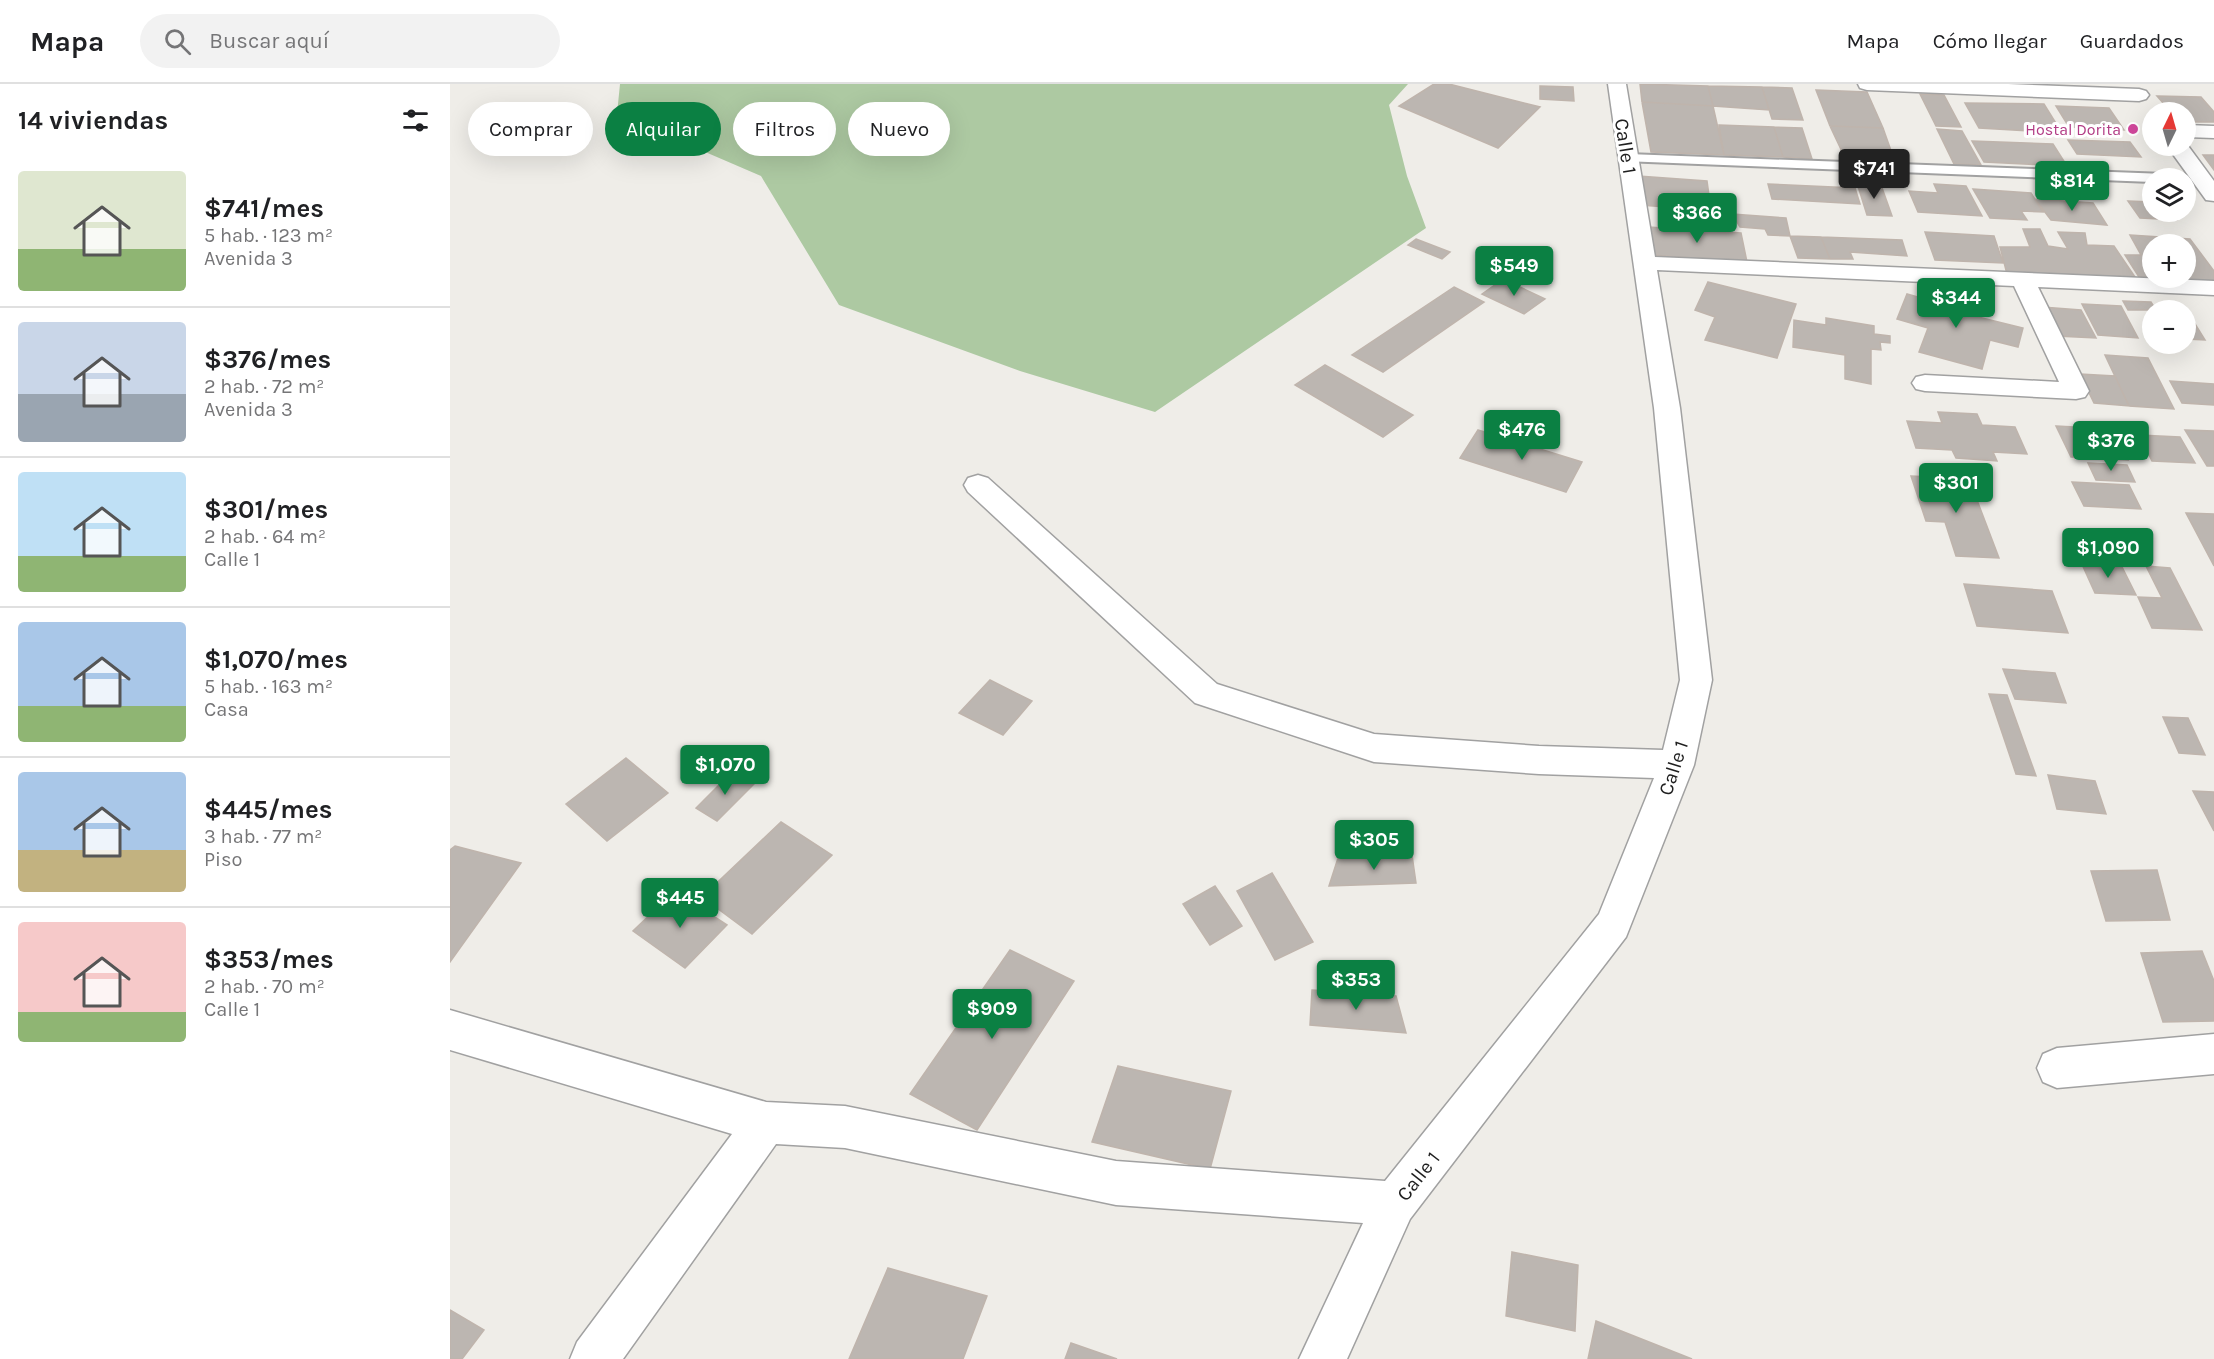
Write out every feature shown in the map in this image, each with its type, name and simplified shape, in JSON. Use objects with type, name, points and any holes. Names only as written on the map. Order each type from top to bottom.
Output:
[{"type":"street","name":"Calle 1","points":[[1323,1359],[1395,1204],[1613,925],[1677,765],[1696,680],[1667,408],[1617,84]]},
{"type":"street","points":[[1868,84],[2135,89],[2145,102]]},
{"type":"street","points":[[2196,131],[2214,132]]},
{"type":"street","points":[[2183,156],[2201,185]]},
{"type":"street","points":[[1643,263],[2214,288]]},
{"type":"street","points":[[1925,383],[2076,391],[2022,279]]},
{"type":"street","points":[[978,485],[1206,694],[1374,748],[1539,760],[1677,765]]},
{"type":"street","points":[[450,1030],[766,1123],[845,1127],[1116,1183],[1395,1204]]},
{"type":"street","points":[[2057,1068],[2214,1054]]},
{"type":"street","points":[[594,1359],[766,1123]]},
{"type":"lane","points":[[1628,158],[2142,177]]},
{"type":"green space","points":[[620,84],[1408,84],[1389,105],[1407,176],[1426,228],[1155,412],[1020,371],[839,305],[761,176],[715,156],[721,156],[721,102],[618,102]]},
{"type":"building","points":[[1434,84],[1449,84],[1540,107],[1498,148],[1399,106]]},
{"type":"building","points":[[1640,84],[1708,86],[1713,106],[1642,102]]},
{"type":"building","points":[[1540,86],[1573,87],[1574,101],[1540,99]]},
{"type":"building","points":[[1708,86],[1762,87],[1769,110],[1713,106]]},
{"type":"building","points":[[1762,87],[1792,88],[1803,120],[1772,119]]},
{"type":"building","points":[[1816,90],[1867,92],[1883,128],[1830,126]]},
{"type":"building","points":[[1920,94],[1944,95],[1961,127],[1936,126]]},
{"type":"building","points":[[2157,96],[2201,97],[2214,112],[2214,122],[2196,122],[2196,102],[2162,102]]},
{"type":"building","points":[[1642,102],[1713,106],[1724,155],[1651,152]]},
{"type":"building","points":[[1965,103],[2044,104],[2062,133],[1979,128]]},
{"type":"building","points":[[2056,106],[2109,108],[2124,130],[2069,127]]},
{"type":"building","points":[[1719,125],[1774,127],[1783,157],[1724,155]]},
{"type":"building","points":[[1830,126],[1883,128],[1895,162],[1846,160]]},
{"type":"building","points":[[1774,127],[1802,128],[1812,159],[1783,157]]},
{"type":"building","points":[[1937,129],[1962,131],[1981,165],[1954,164]]},
{"type":"building","points":[[2068,140],[2130,142],[2141,157],[2077,154]]},
{"type":"building","points":[[1972,141],[2053,144],[2067,166],[1984,162]]},
{"type":"building","points":[[2203,155],[2214,155],[2214,170]]},
{"type":"building","points":[[1638,176],[1707,181],[1711,210],[1639,205]]},
{"type":"building","points":[[1857,183],[1881,185],[1892,216],[1867,215]]},
{"type":"building","points":[[1768,184],[1855,188],[1860,204],[1772,199]]},
{"type":"building","points":[[1934,184],[1966,186],[1982,216],[1918,212],[1909,191],[1938,193]]},
{"type":"building","points":[[1973,189],[2031,193],[2043,212],[2021,211],[2027,220],[1990,218]]},
{"type":"building","points":[[2035,199],[2093,203],[2107,225],[2051,220]]},
{"type":"building","points":[[2128,201],[2142,202],[2142,218]]},
{"type":"building","points":[[1732,214],[1786,218],[1790,236],[1768,235],[1765,229],[1740,227]]},
{"type":"building","points":[[1648,227],[1741,233],[1747,262],[1651,255]]},
{"type":"building","points":[[2023,229],[2040,229],[2048,246],[2068,249],[2058,232],[2085,233],[2087,245],[2114,246],[2137,280],[2007,274],[2000,247],[2030,247]]},
{"type":"building","points":[[1925,232],[1994,236],[2003,263],[1935,260]]},
{"type":"building","points":[[2130,235],[2142,236],[2142,277],[2139,277],[2125,255],[2141,255]]},
{"type":"building","points":[[1790,236],[1821,237],[1830,259],[1798,258]]},
{"type":"building","points":[[1821,237],[1902,240],[1907,256],[1850,252],[1853,259],[1830,259]]},
{"type":"building","points":[[1416,239],[1450,252],[1442,259],[1408,245]]},
{"type":"building","points":[[2196,247],[2214,271],[2214,281],[2196,280]]},
{"type":"building","points":[[1507,252],[1528,260],[1517,270],[1496,262]]},
{"type":"building","points":[[1503,279],[1545,299],[1524,314],[1482,294]]},
{"type":"building","points":[[1708,282],[1796,304],[1777,358],[1705,340],[1715,317],[1695,310]]},
{"type":"building","points":[[1454,287],[1484,302],[1383,372],[1352,355]]},
{"type":"building","points":[[1939,292],[1978,302],[1974,316],[2023,328],[2018,347],[1990,340],[1982,369],[1919,352],[1928,328],[1897,319],[1907,294],[1935,302]]},
{"type":"building","points":[[2123,301],[2142,302],[2142,310],[2128,310]]},
{"type":"building","points":[[2082,304],[2121,306],[2138,338],[2098,335]]},
{"type":"building","points":[[2042,307],[2081,310],[2096,338],[2056,336]]},
{"type":"building","points":[[1826,318],[1874,326],[1874,334],[1890,336],[1890,343],[1880,342],[1881,350],[1871,349],[1871,384],[1845,379],[1845,355],[1793,347],[1794,320],[1826,325]]},
{"type":"building","points":[[2196,325],[2205,340],[2196,340]]},
{"type":"building","points":[[2105,355],[2148,358],[2174,409],[2129,406]]},
{"type":"building","points":[[1325,365],[1413,415],[1383,437],[1295,385]]},
{"type":"building","points":[[2080,374],[2115,376],[2129,406],[2094,403]]},
{"type":"building","points":[[2170,381],[2214,384],[2214,405],[2182,403]]},
{"type":"building","points":[[1938,412],[1977,414],[1982,425],[2015,427],[2027,454],[1993,452],[1997,461],[1956,458],[1952,450],[1916,448],[1907,421],[1942,423]]},
{"type":"building","points":[[2056,426],[2112,429],[2128,460],[2071,457]]},
{"type":"building","points":[[1478,430],[1582,462],[1566,492],[1460,458]]},
{"type":"building","points":[[2185,430],[2214,431],[2214,466],[2207,466]]},
{"type":"building","points":[[2139,435],[2180,437],[2195,463],[2152,461]]},
{"type":"building","points":[[2088,463],[2127,465],[2135,482],[2096,480]]},
{"type":"building","points":[[1911,476],[1969,479],[1999,558],[1956,556],[1945,522],[1926,521]]},
{"type":"building","points":[[2072,482],[2129,485],[2141,509],[2084,506]]},
{"type":"building","points":[[2186,513],[2214,514],[2214,566]]},
{"type":"building","points":[[2081,562],[2121,565],[2136,595],[2095,593]]},
{"type":"building","points":[[2146,566],[2170,568],[2202,630],[2152,628],[2138,597],[2162,598]]},
{"type":"building","points":[[1964,584],[2052,591],[2068,633],[1977,626]]},
{"type":"building","points":[[2003,669],[2055,673],[2066,703],[2015,699]]},
{"type":"building","points":[[990,680],[1032,701],[1003,735],[959,713]]},
{"type":"building","points":[[1989,694],[2007,695],[2036,776],[2016,774]]},
{"type":"building","points":[[2163,717],[2188,718],[2205,755],[2179,753]]},
{"type":"building","points":[[626,758],[668,793],[607,841],[566,804]]},
{"type":"building","points":[[733,771],[755,783],[717,821],[696,808]]},
{"type":"building","points":[[2048,775],[2095,781],[2106,814],[2057,809]]},
{"type":"building","points":[[2193,791],[2214,792],[2214,831]]},
{"type":"building","points":[[781,822],[832,855],[752,934],[702,897]]},
{"type":"building","points":[[455,846],[521,863],[450,962],[450,850]]},
{"type":"building","points":[[1412,855],[1416,883],[1329,886],[1338,858]]},
{"type":"building","points":[[2157,870],[2170,920],[2106,921],[2091,871]]},
{"type":"building","points":[[1272,873],[1313,942],[1275,960],[1237,891]]},
{"type":"building","points":[[1215,886],[1242,926],[1210,945],[1183,904]]},
{"type":"building","points":[[675,891],[727,925],[685,968],[633,931]]},
{"type":"building","points":[[1010,950],[1074,981],[977,1130],[910,1094]]},
{"type":"building","points":[[2202,951],[2214,981],[2214,1021],[2163,1022],[2141,953]]},
{"type":"building","points":[[1312,990],[1396,996],[1406,1033],[1310,1025]]},
{"type":"building","points":[[1118,1066],[1231,1091],[1210,1169],[1092,1142]]},
{"type":"building","points":[[1512,1252],[1578,1265],[1575,1331],[1506,1316]]},
{"type":"building","points":[[888,1268],[987,1296],[963,1359],[849,1359]]},
{"type":"building","points":[[450,1310],[484,1330],[462,1359],[450,1359]]},
{"type":"building","points":[[1596,1321],[1692,1359],[1588,1359]]},
{"type":"building","points":[[1071,1343],[1117,1359],[1065,1359]]},
{"type":"place","name":"Hostal Dorita","points":[[2133,129]]}]
